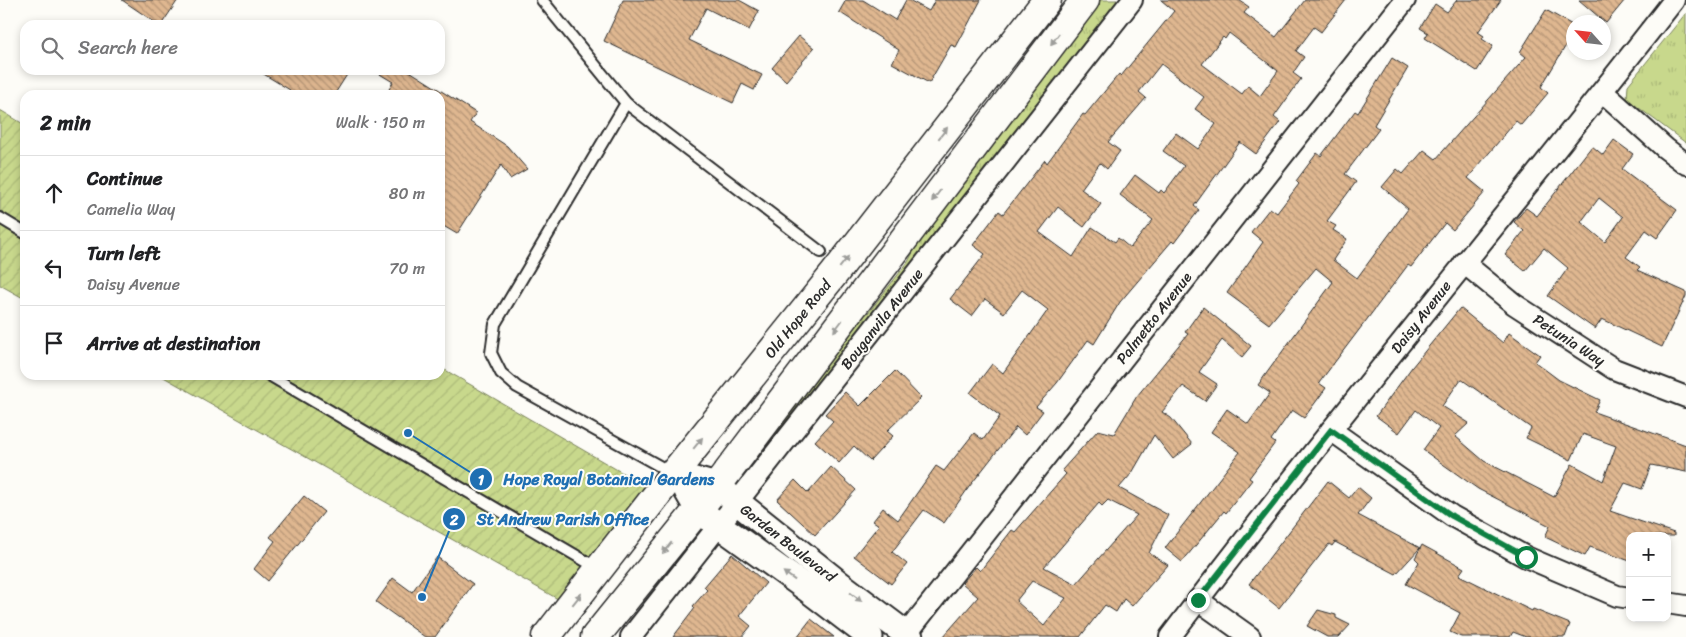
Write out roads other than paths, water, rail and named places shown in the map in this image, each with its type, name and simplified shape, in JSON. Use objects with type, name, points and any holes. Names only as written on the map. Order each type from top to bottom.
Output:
[{"type":"main road","name":"Old Hope Road","points":[[546,637],[673,474],[840,266],[1047,0]]},
{"type":"main road","points":[[595,637],[698,510],[727,495],[1085,0]]},
{"type":"street","name":"Bouganvila Avenue","points":[[631,637],[719,526],[727,495],[1132,0]]},
{"type":"street","name":"Palmetto Avenue","points":[[906,636],[1405,0]]},
{"type":"street","name":"Daisy Avenue","points":[[1170,637],[1331,430],[1674,0]]},
{"type":"street","points":[[1602,92],[1686,164]]},
{"type":"street","name":"Petunia Way","points":[[1464,263],[1514,304],[1614,369],[1686,397]]},
{"type":"street","points":[[1331,430],[1452,516],[1526,557],[1617,596],[1626,597]]},
{"type":"street","name":"Garden Boulevard","points":[[673,474],[727,495],[906,636]]},
{"type":"street","name":"Garden Boulevard","points":[[673,474],[688,492],[698,510],[870,637]]},
{"type":"street","points":[[1198,600],[1250,637]]},
{"type":"street","points":[[1671,604],[1686,606]]},
{"type":"lane","points":[[542,0],[626,102],[821,252]]},
{"type":"lane","points":[[626,102],[495,324],[491,353],[501,373],[517,387],[673,474]]},
{"type":"lane","points":[[0,218],[20,230]]},
{"type":"lane","points":[[277,380],[600,570]]},
{"type":"place","name":"Hope Royal Botanical Gardens","points":[[408,433]]},
{"type":"place","name":"St Andrew Parish Office","points":[[422,597]]}]
